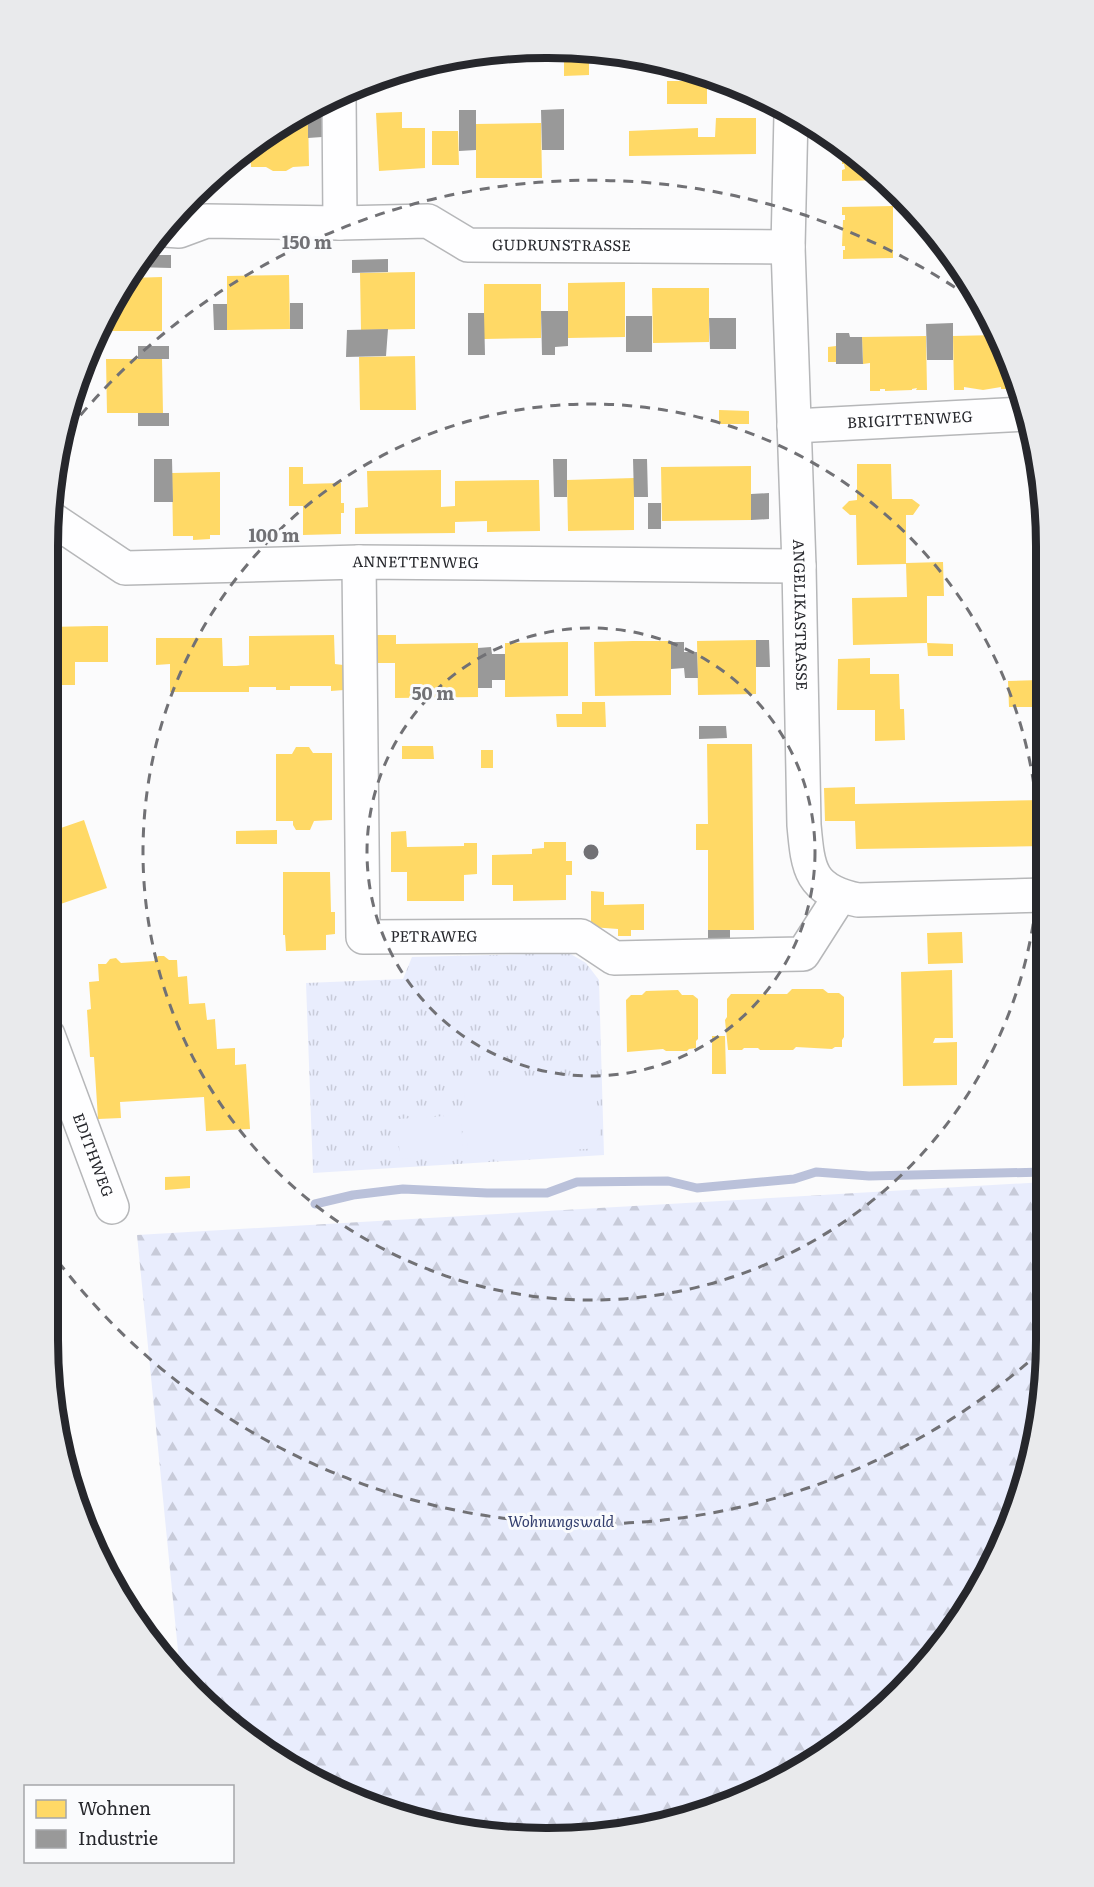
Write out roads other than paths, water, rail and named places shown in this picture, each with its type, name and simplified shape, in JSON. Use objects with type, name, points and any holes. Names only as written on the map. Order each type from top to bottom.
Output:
[{"type":"street","points":[[339,105],[340,223]]},
{"type":"street","name":"ANGELIKASTRASSE","points":[[791,124],[788,247],[799,566],[804,825],[807,856],[813,874],[822,886],[840,896],[858,900],[1036,895]]},
{"type":"street","name":"GUDRUNSTRASSE","points":[[175,231],[206,221],[340,223],[428,220],[468,245],[788,247]]},
{"type":"street","name":"BRIGITTENWEG","points":[[794,426],[1017,414]]},
{"type":"street","name":"ANNETTENWEG","points":[[59,524],[125,568],[359,562],[799,566]]},
{"type":"street","name":"PETRAWEG","points":[[359,562],[363,937],[581,936],[614,958],[803,954],[840,896]]},
{"type":"street","name":"EDITHWEG","points":[[58,1062],[112,1207]]},
{"type":"waterway","points":[[315,1204],[353,1195],[403,1189],[547,1193],[577,1182],[668,1181],[697,1188],[794,1179],[816,1172],[869,1176],[1036,1172]]},
{"type":"park label","name":"Wohnungswald","points":[[561,1522]]}]
